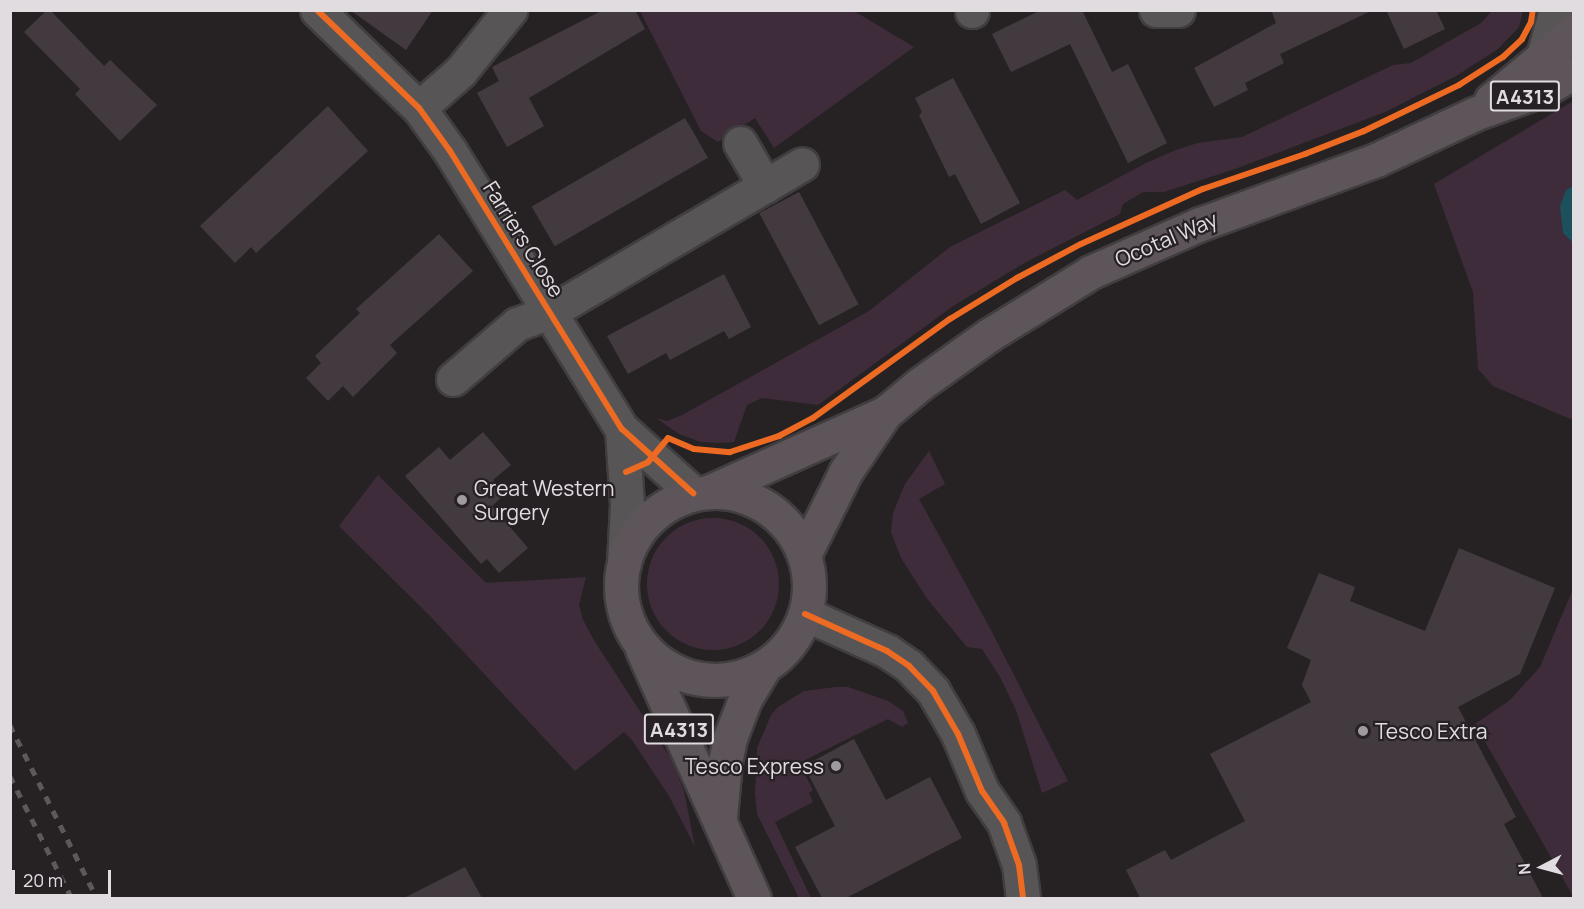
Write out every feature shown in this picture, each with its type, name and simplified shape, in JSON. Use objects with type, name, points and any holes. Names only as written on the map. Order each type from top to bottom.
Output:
[{"type":"main road","name":"Ocotal Way","points":[[1474,114],[1574,32]]},
{"type":"main road","name":"Ocotal Way","points":[[701,492],[885,412],[989,335],[1091,272],[1200,224],[1367,164],[1474,114],[1547,88],[1574,72]]},
{"type":"main road","name":"Ocotal Way","points":[[804,555],[846,471],[885,412]]},
{"type":"main road","name":"A4313","points":[[720,822],[725,762],[730,738],[745,699],[764,667],[789,644],[805,614],[809,585],[804,555],[795,535],[772,511],[743,496],[701,492],[673,501],[651,517],[634,539],[624,564],[622,602],[636,637],[754,898]]},
{"type":"main road","name":"A4313","points":[[636,637],[664,665],[700,679],[733,678],[764,667]]},
{"type":"street","name":"Farriers Close","points":[[317,10],[419,108],[450,151],[622,429],[701,492]]},
{"type":"street","points":[[419,108],[460,72],[510,10]]},
{"type":"street","points":[[1156,10],[1178,10]]},
{"type":"street","points":[[1544,56],[1556,10]]},
{"type":"street","points":[[741,143],[765,186]]},
{"type":"street","name":"Farriers Close","points":[[453,380],[507,331],[550,312],[802,164]]},
{"type":"street","name":"Farriers Close","points":[[622,429],[627,504],[624,564]]},
{"type":"street","points":[[805,614],[887,651],[921,678],[944,707],[982,791],[1004,823],[1019,865],[1023,898]]},
{"type":"street","points":[[982,791],[986,829],[1000,877],[1002,898]]},
{"type":"shaded area","points":[[1493,10],[1523,11],[1519,27],[1498,49],[1456,76],[1385,112],[1235,169],[1164,192],[1143,192],[1123,204],[1120,214],[1026,262],[953,306],[818,405],[762,398],[747,405],[734,442],[701,442],[679,434],[656,418],[667,421],[682,415],[869,311],[950,247],[1065,190],[1077,200],[1146,163],[1176,150],[1198,143],[1242,137],[1393,65],[1411,63],[1481,23]]},
{"type":"shaded area","points":[[640,11],[854,11],[914,47],[774,148],[755,118],[718,142],[701,131]]},
{"type":"shaded area","points":[[1573,101],[1573,186],[1566,190],[1563,233],[1573,243],[1573,420],[1493,386],[1478,369],[1473,292],[1434,184]]},
{"type":"shaded area","points":[[929,451],[945,484],[919,499],[992,632],[1068,781],[1042,793],[1016,710],[1000,677],[982,649],[967,647],[928,600],[901,558],[891,532],[893,513],[905,484]]},
{"type":"shaded area","points":[[378,475],[486,583],[586,577],[579,605],[583,620],[671,759],[684,791],[695,847],[669,796],[632,740],[624,732],[575,771],[430,616],[339,526]]},
{"type":"shaded area","points":[[713,518],[738,523],[760,537],[774,559],[779,584],[774,609],[760,631],[738,645],[713,650],[688,645],[666,631],[652,609],[647,584],[652,559],[666,537],[688,523]]},
{"type":"shaded area","points":[[1573,589],[1573,896],[1475,724],[1510,700],[1540,667]]},
{"type":"shaded area","points":[[848,687],[888,701],[903,711],[908,723],[902,727],[888,719],[799,763],[813,790],[809,793],[813,802],[775,822],[811,898],[799,898],[757,814],[755,793],[757,748],[771,715],[778,707],[804,691]]},
{"type":"water","points":[[1573,186],[1573,243],[1563,233],[1560,206],[1566,190]]},
{"type":"building","points":[[47,10],[50,10],[104,66],[110,60],[157,105],[120,141],[75,94],[80,89],[24,32]]},
{"type":"building","points":[[350,10],[433,10],[406,50]]},
{"type":"building","points":[[603,10],[635,10],[645,29],[529,98],[544,126],[507,147],[477,93],[499,81],[492,67]]},
{"type":"building","points":[[1041,10],[1082,10],[1112,72],[1128,64],[1167,143],[1128,163],[1070,44],[1011,72],[992,34]]},
{"type":"building","points":[[1271,10],[1373,10],[1280,54],[1284,63],[1245,83],[1248,90],[1214,107],[1194,68],[1276,23]]},
{"type":"building","points":[[1386,10],[1436,10],[1445,29],[1404,49]]},
{"type":"building","points":[[953,78],[1020,203],[981,224],[955,174],[949,177],[919,115],[922,112],[915,98]]},
{"type":"building","points":[[328,106],[368,151],[256,253],[251,247],[235,263],[200,226]]},
{"type":"building","points":[[685,118],[708,158],[555,246],[532,206]]},
{"type":"building","points":[[799,192],[859,304],[819,325],[759,213]]},
{"type":"building","points":[[439,234],[473,271],[390,345],[397,353],[353,397],[343,386],[328,401],[306,378],[321,363],[315,356],[360,313],[356,309]]},
{"type":"building","points":[[724,274],[751,327],[729,339],[724,331],[670,360],[666,353],[628,374],[607,336]]},
{"type":"building","name":"Great Western Surgery","points":[[483,432],[511,465],[493,480],[505,494],[492,506],[528,548],[499,573],[487,559],[481,564],[405,476],[439,447],[450,460]]},
{"type":"building","name":"Tesco Extra","points":[[1459,548],[1555,588],[1520,674],[1458,707],[1516,817],[1504,824],[1543,898],[1140,898],[1126,870],[1165,850],[1171,860],[1245,821],[1210,754],[1311,702],[1302,685],[1311,660],[1287,648],[1319,573],[1355,587],[1350,601],[1425,631]]},
{"type":"building","points":[[854,739],[886,800],[930,777],[962,838],[846,898],[822,898],[795,847],[835,826],[804,766]]},
{"type":"building","points":[[465,867],[482,898],[404,898]]},
{"type":"railway","points":[[10,725],[97,898]]},
{"type":"railway","points":[[10,776],[72,898]]},
{"type":"cycle path","points":[[317,10],[419,108],[450,151],[622,429],[693,493]]},
{"type":"cycle path","points":[[626,472],[648,462],[668,438],[694,449],[730,452],[779,436],[813,418],[950,319],[1017,278],[1081,244],[1203,189],[1364,131],[1459,85],[1503,57],[1522,39],[1531,22],[1533,10]]},
{"type":"cycle path","points":[[805,614],[887,651],[909,666],[933,691],[958,734],[982,791],[1004,823],[1019,865],[1023,898]]},
{"type":"place","name":"Great Western Surgery","points":[[462,500]]},
{"type":"place","name":"Tesco Extra","points":[[1363,731]]},
{"type":"place","name":"Tesco Express","points":[[836,766]]}]
